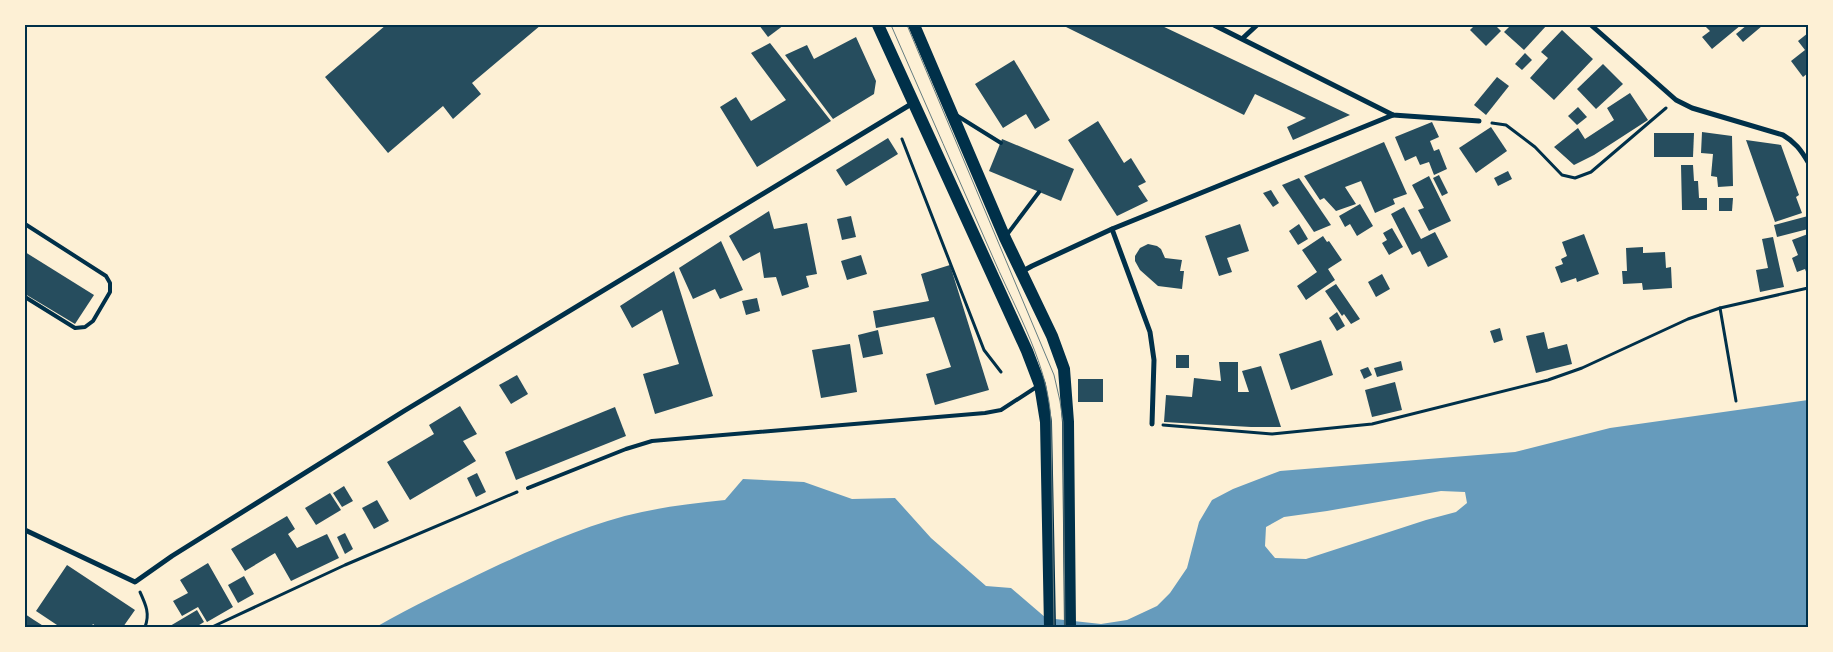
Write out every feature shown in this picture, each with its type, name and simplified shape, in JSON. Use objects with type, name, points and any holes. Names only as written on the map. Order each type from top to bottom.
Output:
[{"type":"main road","points":[[878,25],[1040,385],[1046,422],[1050,627]]},
{"type":"main road","points":[[914,25],[1005,238],[1059,351],[1064,369],[1068,422],[1070,627]]},
{"type":"street","points":[[1214,25],[1393,115],[1479,121]]},
{"type":"street","points":[[1243,38],[1257,25]]},
{"type":"street","points":[[1591,25],[1676,100],[1692,108],[1783,135],[1802,151],[1808,162]]},
{"type":"street","points":[[25,530],[135,582],[172,556],[404,411],[913,103]]},
{"type":"street","points":[[1021,272],[1112,228],[1393,115]]},
{"type":"street","points":[[1112,228],[1150,332],[1154,360],[1152,424]]},
{"type":"lane","points":[[950,111],[964,118],[1000,143]]},
{"type":"lane","points":[[1005,238],[1039,192]]},
{"type":"lane","points":[[25,224],[106,276],[110,283],[110,292],[93,321],[85,327],[75,328],[25,297]]},
{"type":"lane","points":[[528,488],[626,449],[652,442],[985,413],[1001,410],[1040,385]]},
{"type":"path","points":[[1479,121],[1506,125],[1535,147],[1562,175],[1575,178],[1591,172],[1676,100]]},
{"type":"path","points":[[902,139],[984,350],[1001,372]]},
{"type":"path","points":[[1152,424],[1272,434],[1372,424],[1548,380],[1590,365],[1688,319],[1720,308],[1808,288]]},
{"type":"path","points":[[1720,308],[1736,401]]},
{"type":"path","points":[[212,627],[345,565],[528,488]]},
{"type":"path","points":[[135,582],[148,612],[145,627]]},
{"type":"water","points":[[1808,400],[1808,627],[376,627],[492,568],[566,536],[603,522],[642,512],[673,506],[725,500],[743,479],[804,482],[852,499],[895,498],[931,538],[986,586],[1011,588],[1046,618],[1101,624],[1127,620],[1157,606],[1170,593],[1187,568],[1199,522],[1212,500],[1233,489],[1280,471],[1515,452],[1610,428]],"holes":[[[1441,491],[1465,492],[1467,503],[1456,512],[1306,559],[1275,558],[1265,546],[1266,527],[1284,517]]]},
{"type":"building","points":[[386,25],[541,25],[472,83],[481,94],[453,119],[443,106],[388,153],[325,77]]},
{"type":"building","points":[[759,25],[784,25],[768,37]]},
{"type":"building","points":[[1160,25],[1350,115],[1293,140],[1287,127],[1306,118],[1255,94],[1244,115],[1064,26]]},
{"type":"building","points":[[1475,25],[1495,25],[1501,31],[1486,46],[1470,30]]},
{"type":"building","points":[[1511,25],[1547,25],[1524,50],[1504,32]]},
{"type":"building","points":[[1704,25],[1741,25],[1712,49],[1702,37],[1710,31]]},
{"type":"building","points":[[1747,25],[1762,26],[1743,42],[1736,34]]},
{"type":"building","points":[[1562,30],[1593,59],[1554,100],[1530,78],[1548,58],[1541,52]]},
{"type":"building","points":[[1808,33],[1808,73],[1803,77],[1791,61],[1805,50],[1798,41]]},
{"type":"building","points":[[856,37],[876,81],[874,94],[833,119],[785,55],[807,45],[814,59]]},
{"type":"building","points":[[770,43],[831,121],[757,167],[720,107],[736,97],[751,121],[786,100],[751,53]]},
{"type":"building","points":[[1525,53],[1532,60],[1522,70],[1515,64]]},
{"type":"building","points":[[1014,60],[1050,120],[1035,129],[1026,114],[1003,128],[975,84]]},
{"type":"building","points":[[1603,64],[1623,84],[1596,109],[1577,89]]},
{"type":"building","points":[[1497,77],[1509,86],[1486,115],[1474,105]]},
{"type":"building","points":[[1630,93],[1648,120],[1594,155],[1574,165],[1554,147],[1578,128],[1585,139],[1614,120],[1607,108]]},
{"type":"building","points":[[1578,107],[1587,117],[1577,125],[1568,116]]},
{"type":"building","points":[[1098,121],[1124,163],[1131,158],[1146,182],[1138,186],[1148,201],[1117,216],[1068,140]]},
{"type":"building","points":[[1432,122],[1439,137],[1430,141],[1434,151],[1439,149],[1447,169],[1434,175],[1429,162],[1420,165],[1416,156],[1405,161],[1395,137]]},
{"type":"building","points":[[1491,127],[1507,151],[1476,173],[1459,148]]},
{"type":"building","points":[[1702,132],[1732,136],[1733,186],[1718,187],[1717,177],[1711,176],[1713,154],[1701,153]]},
{"type":"building","points":[[1654,133],[1694,133],[1693,157],[1654,157]]},
{"type":"building","points":[[888,138],[898,154],[846,186],[836,170]]},
{"type":"building","points":[[1002,139],[1074,169],[1061,201],[989,171]]},
{"type":"building","points":[[1746,140],[1781,145],[1799,195],[1796,197],[1802,213],[1775,222]]},
{"type":"building","points":[[1384,142],[1407,194],[1393,199],[1395,204],[1375,213],[1361,181],[1345,187],[1356,204],[1336,211],[1324,198],[1320,200],[1304,176]]},
{"type":"building","points":[[1681,165],[1693,165],[1694,181],[1698,181],[1699,198],[1707,198],[1707,210],[1682,210]]},
{"type":"building","points":[[1508,171],[1512,179],[1498,186],[1494,178]]},
{"type":"building","points":[[1439,175],[1448,193],[1442,196],[1433,178]]},
{"type":"building","points":[[1429,176],[1451,221],[1429,231],[1418,210],[1424,208],[1412,185]]},
{"type":"building","points":[[1299,178],[1331,225],[1314,232],[1282,185]]},
{"type":"building","points":[[1271,190],[1279,203],[1273,207],[1263,193]]},
{"type":"building","points":[[1719,198],[1733,198],[1732,211],[1719,211]]},
{"type":"building","points":[[1360,204],[1373,226],[1357,236],[1350,224],[1345,227],[1339,216]]},
{"type":"building","points":[[1404,207],[1421,239],[1435,232],[1448,257],[1428,267],[1420,251],[1412,255],[1391,214]]},
{"type":"building","points":[[769,211],[774,229],[807,223],[817,274],[806,276],[809,287],[782,296],[776,277],[764,278],[760,252],[743,261],[729,236]]},
{"type":"building","points":[[851,216],[856,237],[842,240],[837,219]]},
{"type":"building","points":[[1808,216],[1808,229],[1777,237],[1774,225]]},
{"type":"building","points":[[1240,224],[1249,251],[1227,258],[1232,272],[1219,276],[1205,236]]},
{"type":"building","points":[[1299,224],[1308,239],[1298,245],[1289,231]]},
{"type":"building","points":[[1392,228],[1403,247],[1389,255],[1382,243],[1387,240],[1383,233]]},
{"type":"building","points":[[1584,234],[1599,274],[1577,282],[1576,278],[1561,283],[1555,267],[1563,264],[1561,259],[1567,256],[1562,242]]},
{"type":"building","points":[[1808,234],[1808,277],[1805,269],[1797,272],[1792,258],[1798,255],[1792,240]]},
{"type":"building","points":[[1323,236],[1327,242],[1329,241],[1342,260],[1328,269],[1335,280],[1306,300],[1297,286],[1317,272],[1302,250]]},
{"type":"building","points":[[1773,237],[1784,287],[1760,292],[1756,270],[1768,268],[1762,239]]},
{"type":"building","points":[[721,241],[743,290],[720,299],[715,289],[693,299],[679,268]]},
{"type":"building","points":[[1148,244],[1161,249],[1165,258],[1182,260],[1180,271],[1184,271],[1182,289],[1158,286],[1140,270],[1135,261],[1135,256],[1140,248]]},
{"type":"building","points":[[1643,247],[1643,253],[1665,252],[1666,268],[1671,267],[1672,288],[1643,290],[1642,283],[1623,284],[1622,271],[1627,271],[1626,248]]},
{"type":"building","points":[[25,252],[94,295],[75,324],[25,294]]},
{"type":"building","points":[[861,255],[867,274],[847,280],[841,261]]},
{"type":"building","points":[[950,265],[989,390],[935,405],[926,374],[951,367],[934,317],[876,328],[873,311],[929,301],[921,274]]},
{"type":"building","points":[[674,271],[713,396],[655,414],[643,374],[679,364],[662,310],[632,328],[620,306]]},
{"type":"building","points":[[1382,274],[1390,289],[1376,297],[1368,282]]},
{"type":"building","points":[[1336,284],[1360,319],[1351,324],[1344,314],[1342,316],[1325,291]]},
{"type":"building","points":[[757,298],[760,311],[746,315],[742,301]]},
{"type":"building","points":[[1337,312],[1345,326],[1337,331],[1329,318]]},
{"type":"building","points":[[1500,328],[1503,340],[1494,343],[1490,331]]},
{"type":"building","points":[[878,330],[883,354],[863,358],[858,335]]},
{"type":"building","points":[[1544,332],[1548,349],[1567,344],[1572,364],[1536,373],[1526,336]]},
{"type":"building","points":[[1321,340],[1333,375],[1291,390],[1279,354]]},
{"type":"building","points":[[850,344],[857,392],[821,398],[812,350]]},
{"type":"building","points":[[1176,355],[1189,355],[1189,368],[1176,368]]},
{"type":"building","points":[[1401,361],[1403,370],[1377,377],[1374,368]]},
{"type":"building","points":[[1219,362],[1238,362],[1238,392],[1249,392],[1242,371],[1261,366],[1281,427],[1164,422],[1166,395],[1192,397],[1194,378],[1221,381]]},
{"type":"building","points":[[1368,367],[1372,375],[1364,379],[1360,370]]},
{"type":"building","points":[[517,375],[528,394],[511,404],[499,385]]},
{"type":"building","points":[[1078,379],[1103,379],[1103,402],[1078,402]]},
{"type":"building","points":[[1395,382],[1402,410],[1372,417],[1365,390]]},
{"type":"building","points":[[460,406],[477,434],[463,441],[476,461],[410,500],[387,462],[434,434],[429,425]]},
{"type":"building","points":[[615,407],[626,436],[516,480],[505,452]]},
{"type":"building","points":[[477,473],[486,492],[476,497],[467,478]]},
{"type":"building","points":[[344,486],[353,501],[342,507],[333,493]]},
{"type":"building","points":[[330,493],[341,510],[316,525],[305,508]]},
{"type":"building","points":[[377,500],[389,521],[374,529],[362,508]]},
{"type":"building","points":[[287,516],[295,529],[288,534],[297,548],[327,534],[339,558],[291,581],[275,553],[245,571],[231,549]]},
{"type":"building","points":[[345,533],[353,549],[345,554],[337,537]]},
{"type":"building","points":[[208,563],[233,607],[207,622],[198,607],[182,616],[173,601],[188,593],[180,580]]},
{"type":"building","points":[[67,565],[135,610],[123,627],[97,627],[93,624],[91,627],[60,627],[36,611]]},
{"type":"building","points":[[244,576],[254,594],[238,603],[228,585]]},
{"type":"building","points":[[197,610],[204,622],[196,627],[170,626]]},
{"type":"building","points":[[25,614],[34,620],[45,627],[25,627]]},
{"type":"tram line","points":[[891,25],[1022,320],[1044,381],[1049,401],[1051,422],[1054,627]]},
{"type":"tram line","points":[[907,25],[1054,375],[1063,422],[1065,627]]}]
